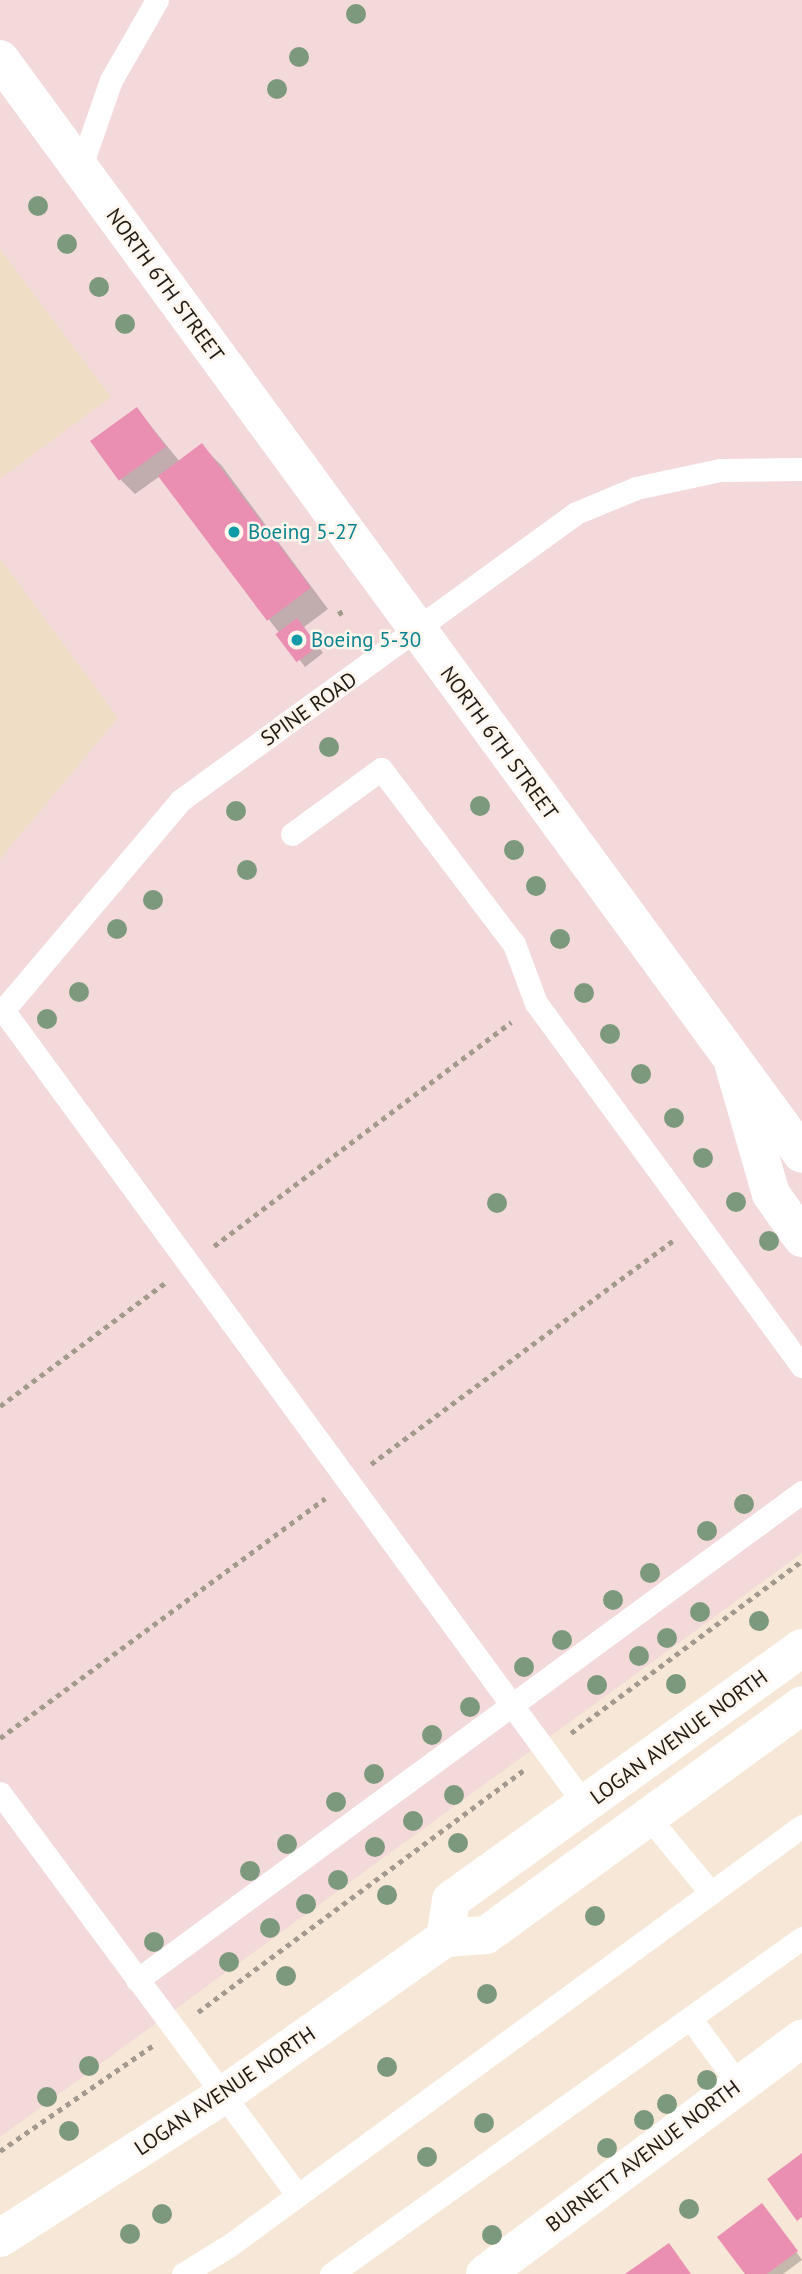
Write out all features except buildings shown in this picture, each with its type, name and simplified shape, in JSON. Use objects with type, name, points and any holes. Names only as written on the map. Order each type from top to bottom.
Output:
[{"type":"street","name":"NORTH 6TH STREET","points":[[0,60],[734,1066],[802,1154]]},
{"type":"street","points":[[734,1066],[771,1194],[802,1237]]},
{"type":"street","name":"LOGAN AVENUE NORTH","points":[[0,2238],[222,2096],[445,1938],[451,1900],[802,1648]]},
{"type":"street","points":[[445,1938],[486,1935],[650,1819],[802,1705]]},
{"type":"street","name":"BURNETT AVENUE NORTH","points":[[485,2274],[802,2039]]},
{"type":"lane","points":[[80,169],[111,80],[157,0]]},
{"type":"lane","name":"SPINE ROAD","points":[[2,1012],[181,800],[418,631],[576,513],[636,488],[720,470],[802,469]]},
{"type":"lane","points":[[292,834],[381,769],[514,944],[536,1003],[802,1366]]},
{"type":"lane","points":[[2,1012],[190,1264],[585,1805]]},
{"type":"lane","points":[[137,1980],[793,1499]]},
{"type":"lane","points":[[0,1793],[297,2195]]},
{"type":"lane","points":[[650,1819],[711,1892]]},
{"type":"lane","points":[[183,2274],[297,2195],[802,1826]]},
{"type":"lane","points":[[331,2274],[802,1938]]},
{"type":"lane","points":[[690,2018],[738,2085]]},
{"type":"path","points":[[338,614],[345,610]]},
{"type":"path","points":[[0,1406],[536,1003]]},
{"type":"path","points":[[0,2151],[174,2030],[802,1561]]},
{"type":"shaded area","points":[[0,0],[802,0],[802,1553],[0,2137]]},
{"type":"shaded area","points":[[0,249],[111,397],[0,479]]},
{"type":"shaded area","points":[[0,558],[118,718],[0,859]]},
{"type":"place","name":"Boeing 5-27","points":[[234,532]]},
{"type":"place","name":"Boeing 5-30","points":[[297,640]]}]
